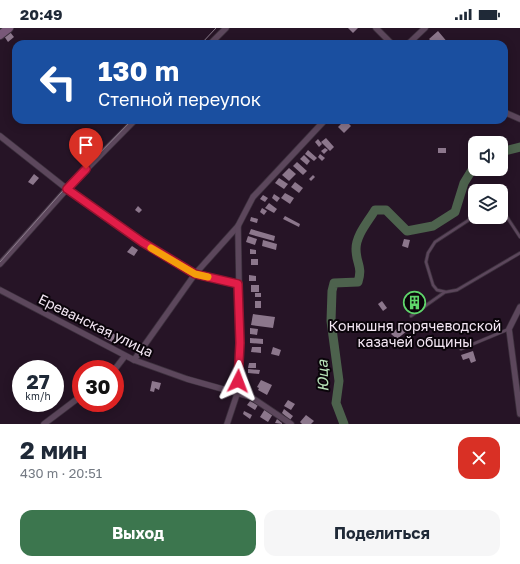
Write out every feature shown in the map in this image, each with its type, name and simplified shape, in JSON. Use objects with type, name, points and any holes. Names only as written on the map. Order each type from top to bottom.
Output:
[{"type":"main road","points":[[0,35],[9,28]]},
{"type":"street","points":[[214,40],[226,28]]},
{"type":"street","points":[[376,28],[388,40]]},
{"type":"street","points":[[412,40],[425,28]]},
{"type":"street","points":[[508,114],[520,119]]},
{"type":"street","points":[[0,264],[67,189],[131,124]]},
{"type":"street","points":[[134,360],[195,274],[238,226],[253,196],[320,124]]},
{"type":"street","points":[[0,136],[67,189],[142,242],[195,274],[238,284]]},
{"type":"street","points":[[227,424],[237,394],[240,343],[238,226]]},
{"type":"street","name":"Ереванская улица","points":[[0,290],[134,360],[187,379],[251,397],[291,424]]},
{"type":"street","points":[[519,311],[509,329],[520,414]]},
{"type":"street","points":[[122,360],[125,356]]},
{"type":"street","points":[[46,424],[72,403]]},
{"type":"lane","points":[[508,219],[520,237]]},
{"type":"lane","points":[[468,221],[435,242],[428,253],[426,262],[433,285],[437,290],[446,292],[457,290],[520,253]]},
{"type":"lane","points":[[411,316],[446,292]]},
{"type":"lane","points":[[461,349],[509,329]]},
{"type":"building","points":[[348,28],[358,28],[353,33]]},
{"type":"building","points":[[438,31],[446,40],[430,40],[429,39]]},
{"type":"building","points":[[10,32],[14,37],[8,42],[4,36]]},
{"type":"building","points":[[341,124],[349,124],[351,126],[344,133],[338,127]]},
{"type":"building","points":[[326,138],[334,147],[330,151],[321,142]]},
{"type":"building","points":[[318,139],[322,144],[319,147],[315,142]]},
{"type":"building","points":[[325,148],[328,150],[324,154],[321,151]]},
{"type":"building","points":[[438,148],[446,148],[446,153],[438,153]]},
{"type":"building","points":[[308,150],[317,158],[314,161],[305,154]]},
{"type":"building","points":[[320,154],[325,158],[322,161],[318,157]]},
{"type":"building","points":[[304,155],[310,161],[307,165],[300,159]]},
{"type":"building","points":[[297,162],[307,171],[303,175],[293,166]]},
{"type":"building","points":[[289,168],[296,174],[289,181],[282,175]]},
{"type":"building","points":[[34,174],[39,178],[33,185],[28,182]]},
{"type":"building","points":[[313,175],[315,177],[311,181],[309,179]]},
{"type":"building","points":[[279,178],[288,184],[284,189],[275,183]]},
{"type":"building","points":[[295,182],[303,188],[299,193],[291,187]]},
{"type":"building","points":[[285,193],[294,198],[290,204],[281,198]]},
{"type":"building","points":[[274,194],[280,198],[277,202],[272,198]]},
{"type":"building","points":[[263,195],[268,198],[265,202],[260,199]]},
{"type":"building","points":[[269,203],[277,209],[274,213],[265,208]]},
{"type":"building","points":[[138,206],[142,210],[139,213],[135,210]]},
{"type":"building","points":[[262,208],[267,211],[264,215],[260,212]]},
{"type":"building","points":[[285,216],[300,224],[299,227],[283,219]]},
{"type":"building","points":[[251,217],[258,219],[257,223],[250,221]]},
{"type":"building","points":[[251,229],[275,236],[274,241],[249,234]]},
{"type":"building","points":[[248,236],[257,239],[255,245],[246,242]]},
{"type":"building","points":[[404,239],[410,240],[408,248],[402,246]]},
{"type":"building","points":[[263,240],[277,244],[276,250],[262,246]]},
{"type":"building","points":[[132,246],[138,250],[134,256],[127,252]]},
{"type":"building","points":[[250,249],[256,250],[256,254],[250,254]]},
{"type":"building","points":[[251,259],[258,259],[258,265],[251,265]]},
{"type":"building","points":[[249,275],[256,276],[256,281],[249,281]]},
{"type":"building","points":[[251,285],[259,285],[259,292],[251,292]]},
{"type":"building","points":[[255,293],[261,293],[261,297],[255,297]]},
{"type":"building","name":"Конюшня горячеводской казачей общины","points":[[419,294],[425,301],[410,313],[404,305]]},
{"type":"building","points":[[255,301],[261,301],[261,308],[255,308]]},
{"type":"building","points":[[382,301],[387,308],[383,311],[378,304]]},
{"type":"building","points":[[253,314],[275,317],[273,328],[251,325]]},
{"type":"building","points":[[401,325],[407,331],[397,339],[391,334]]},
{"type":"building","points":[[250,328],[258,329],[257,335],[250,334]]},
{"type":"building","points":[[108,331],[116,335],[112,342],[104,338]]},
{"type":"building","points":[[250,338],[263,339],[263,344],[250,343]]},
{"type":"building","points":[[252,347],[261,347],[261,353],[251,352]]},
{"type":"building","points":[[273,347],[281,350],[279,356],[271,354]]},
{"type":"building","points":[[473,351],[476,361],[471,363],[469,358],[463,360],[461,355]]},
{"type":"building","points":[[249,363],[256,363],[256,368],[248,368]]},
{"type":"building","points":[[248,369],[260,370],[259,374],[248,373]]},
{"type":"building","points":[[261,380],[272,385],[267,395],[258,390],[259,388],[257,387]]},
{"type":"building","points":[[152,381],[161,383],[159,390],[155,388],[154,392],[150,391]]},
{"type":"building","points":[[288,400],[295,404],[291,410],[284,406]]},
{"type":"building","points":[[250,401],[258,405],[255,410],[247,405]]},
{"type":"building","points":[[265,409],[273,414],[268,422],[260,417]]},
{"type":"building","points":[[284,409],[293,416],[290,420],[282,413]]},
{"type":"building","points":[[244,411],[252,415],[250,419],[243,414]]},
{"type":"building","points":[[306,415],[314,421],[311,424],[302,424],[300,422]]},
{"type":"building","points":[[277,419],[282,423],[282,424],[275,423]]},
{"type":"waterway","name":"Юца","points":[[508,150],[520,147]]},
{"type":"waterway","name":"Юца","points":[[344,424],[336,403],[339,381],[331,321],[332,291],[334,283],[358,282],[360,272],[356,254],[358,239],[375,210],[386,210],[407,231],[433,226],[455,212],[464,183],[468,176]]},
{"type":"tram line","points":[[205,40],[216,28]]},
{"type":"tram line","points":[[0,262],[60,194],[128,124]]},
{"type":"slow traffic","points":[[151,248],[195,274],[208,277]]},
{"type":"place","name":"Конюшня горячеводской казачей общины","points":[[415,303]]},
{"type":"route","points":[[86,169],[67,189],[142,242],[195,274],[238,284],[240,343],[238,381]]}]
